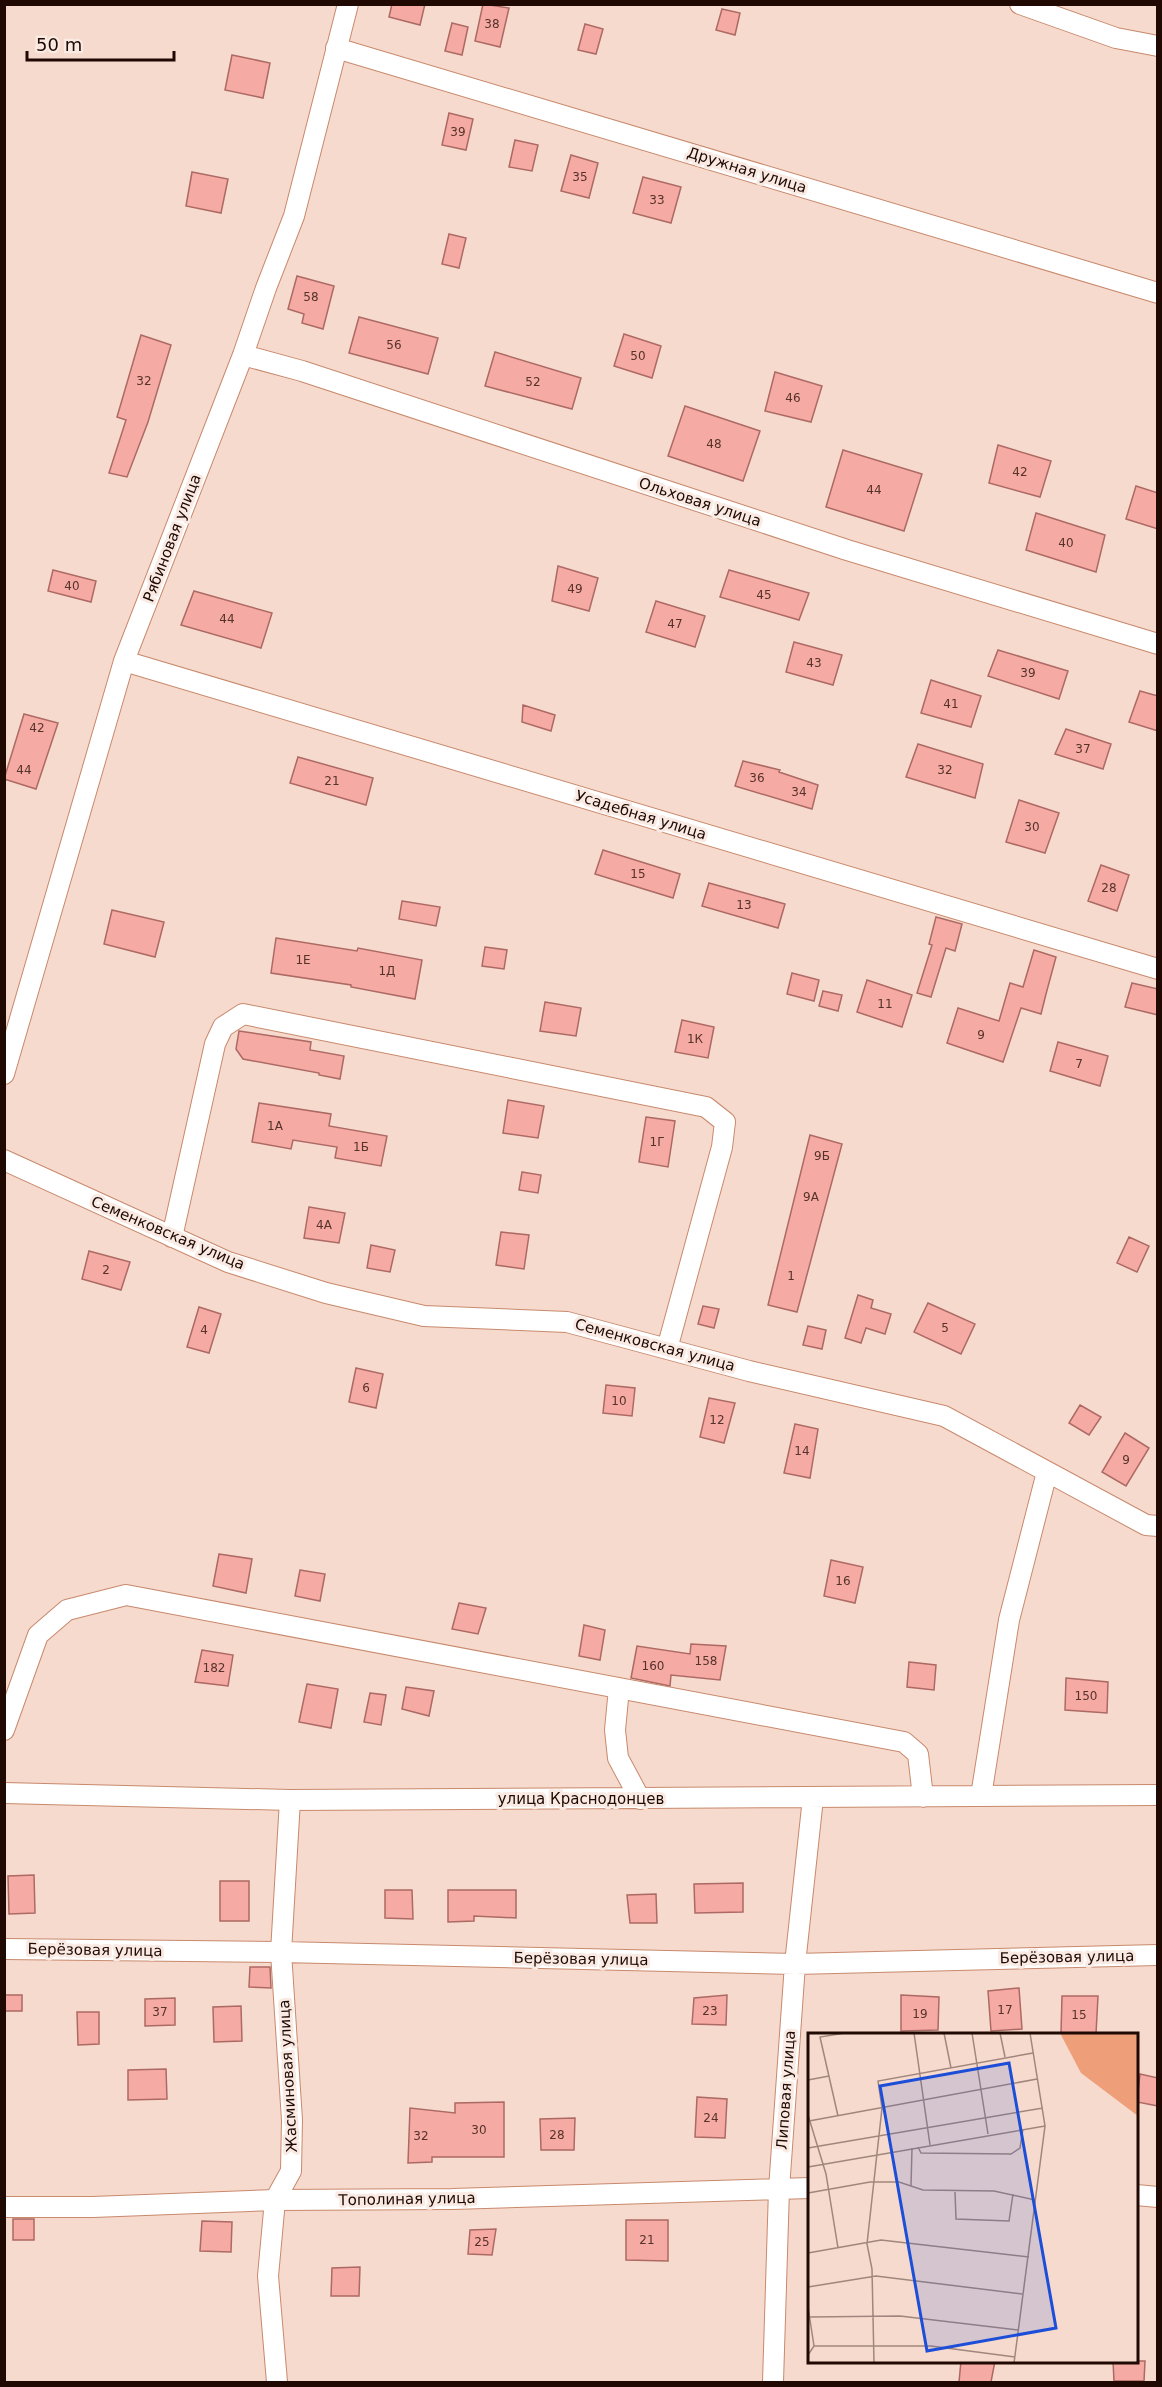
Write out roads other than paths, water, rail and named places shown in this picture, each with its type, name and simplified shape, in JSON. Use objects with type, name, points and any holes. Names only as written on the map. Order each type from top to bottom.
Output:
[{"type":"street","name":"Рябиновая улица","points":[[4,1074],[124,662],[243,355],[294,216],[348,4]]},
{"type":"street","points":[[1020,4],[1116,38],[1158,46]]},
{"type":"street","name":"Дружная улица","points":[[336,48],[1158,293]]},
{"type":"street","name":"Ольховая улица","points":[[243,355],[302,371],[848,550],[1158,644]]},
{"type":"street","name":"Усадебная улица","points":[[124,662],[1158,969]]},
{"type":"street","points":[[172,1237],[215,1044],[223,1027],[243,1014],[706,1107],[725,1122],[722,1147],[667,1349]]},
{"type":"street","name":"Семенковская улица","points":[[4,1160],[228,1262],[326,1293],[424,1316],[567,1322],[749,1371],[944,1416],[1146,1525],[1158,1526]]},
{"type":"street","points":[[981,1796],[1009,1620],[1047,1472]]},
{"type":"street","points":[[4,1730],[38,1635],[67,1610],[126,1595],[904,1742],[918,1754],[923,1797]]},
{"type":"street","points":[[619,1688],[615,1730],[618,1758],[640,1799]]},
{"type":"street","name":"улица Краснодонцев","points":[[4,1793],[290,1800],[1158,1795]]},
{"type":"street","name":"Липовая улица","points":[[773,2382],[779,2189],[795,1964],[813,1798]]},
{"type":"street","name":"Жасминовая улица","points":[[277,2382],[268,2276],[275,2200],[291,2171],[292,2120],[281,1952],[290,1800]]},
{"type":"street","name":"Берёзовая улица","points":[[4,1949],[281,1952],[795,1964],[1158,1955]]},
{"type":"street","name":"Тополиная улица","points":[[4,2207],[93,2207],[275,2200],[452,2199],[808,2188]]},
{"type":"street","points":[[1138,2195],[1158,2197]]}]
